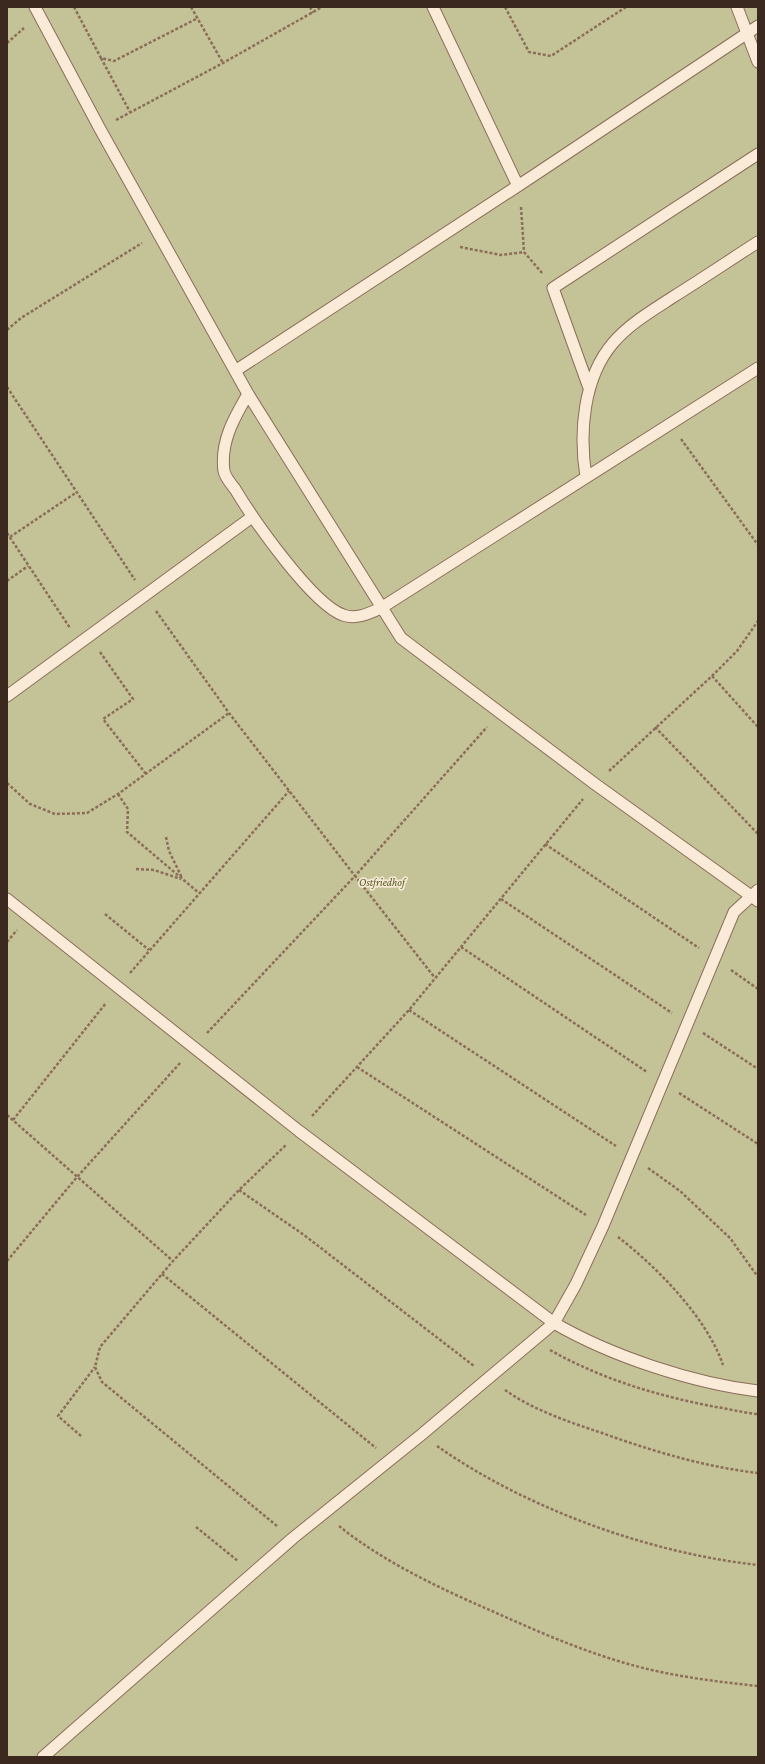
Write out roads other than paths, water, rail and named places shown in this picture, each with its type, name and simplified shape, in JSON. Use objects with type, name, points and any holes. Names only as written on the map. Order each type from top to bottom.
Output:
[{"type":"lane","points":[[35,7],[100,129],[248,394],[401,638],[595,784],[756,896],[734,912],[664,1083],[631,1156],[603,1226],[576,1284],[554,1323],[421,1435],[293,1538],[43,1757]]},
{"type":"lane","points":[[433,7],[518,186]]},
{"type":"lane","points":[[737,7],[746,34],[758,62]]},
{"type":"lane","points":[[235,371],[425,248],[758,26]]},
{"type":"lane","points":[[589,388],[553,288],[758,154]]},
{"type":"lane","points":[[586,477],[583,458],[585,417],[589,388],[612,343],[634,324],[758,242]]},
{"type":"lane","points":[[248,394],[234,418],[224,443],[224,472],[252,517],[305,583],[329,607],[344,616],[360,616],[382,608],[758,368]]},
{"type":"lane","points":[[7,696],[252,517]]},
{"type":"lane","points":[[7,899],[119,986],[299,1131],[554,1323],[581,1339],[629,1358],[730,1388],[758,1391]]},
{"type":"park label","name":"Ostfriedhof","points":[[382,882]]}]
